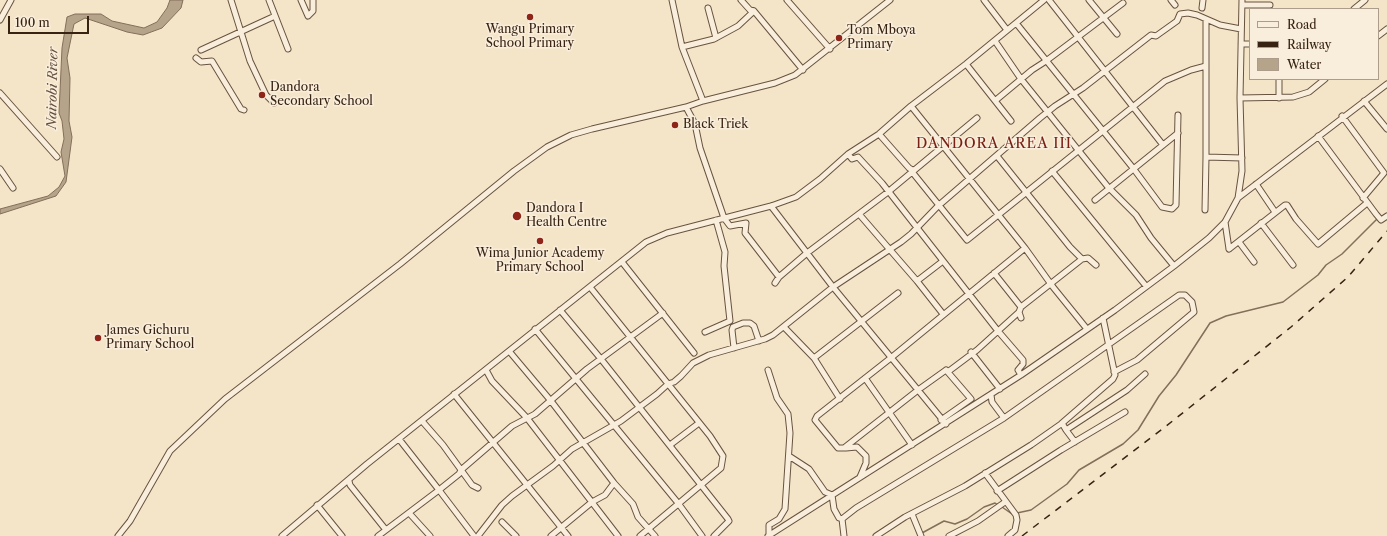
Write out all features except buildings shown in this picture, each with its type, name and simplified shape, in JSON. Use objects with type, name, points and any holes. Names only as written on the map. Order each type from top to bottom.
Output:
[{"type":"street","points":[[0,20],[11,0]]},
{"type":"street","points":[[231,0],[256,75],[266,95],[274,103]]},
{"type":"street","points":[[269,0],[288,49]]},
{"type":"street","points":[[301,0],[308,16],[313,11],[313,0]]},
{"type":"street","points":[[672,0],[682,46],[703,101]]},
{"type":"street","points":[[741,0],[750,10],[754,12],[802,70]]},
{"type":"street","points":[[787,0],[830,49]]},
{"type":"street","points":[[118,536],[130,521],[170,451],[216,408],[246,381],[307,337],[514,171],[547,147],[571,135],[686,107],[703,101],[775,83],[795,75],[830,49],[890,0]]},
{"type":"street","points":[[984,0],[1007,30]]},
{"type":"street","points":[[282,536],[317,505],[349,481],[454,394],[560,310],[656,237],[771,206],[796,197],[848,154],[879,134],[911,106],[995,41],[1044,0]]},
{"type":"street","points":[[1049,0],[1079,36],[1162,145]]},
{"type":"street","points":[[1089,0],[1117,34]]},
{"type":"street","points":[[1171,0],[1175,5]]},
{"type":"street","points":[[1202,8],[1203,0]]},
{"type":"street","points":[[1355,8],[1365,0]]},
{"type":"street","points":[[996,100],[1021,79],[1123,3]]},
{"type":"street","points":[[768,536],[1021,375],[1174,266],[1209,238],[1225,222],[1238,198],[1242,158],[1240,98],[1242,3],[1270,4]]},
{"type":"street","points":[[708,8],[716,38]]},
{"type":"street","points":[[682,46],[716,38],[738,26],[754,12]]},
{"type":"street","points":[[478,536],[502,505],[527,484],[583,441],[614,426],[668,384],[682,376],[692,363],[773,335],[784,328],[833,287],[888,249],[901,242],[938,206],[1048,112],[1106,71],[1152,35],[1156,36],[1177,21],[1180,14],[1188,13],[1220,25],[1241,29]]},
{"type":"street","points":[[201,50],[275,16]]},
{"type":"street","points":[[1206,20],[1206,210]]},
{"type":"street","points":[[1016,23],[1133,168],[1158,204],[1162,207],[1172,209],[1176,205],[1178,115]]},
{"type":"street","points":[[1379,35],[1387,28]]},
{"type":"street","points":[[995,41],[1021,79],[1108,187],[1136,215],[1151,238],[1174,266]]},
{"type":"street","points":[[1241,44],[1249,44]]},
{"type":"street","points":[[196,58],[201,62],[212,61],[241,109],[244,110]]},
{"type":"street","points":[[966,64],[996,100],[1011,121]]},
{"type":"street","points":[[879,134],[913,172],[938,206],[967,240],[1052,170],[1103,132],[1165,81],[1191,70],[1206,66]]},
{"type":"street","points":[[1279,80],[1279,98]]},
{"type":"street","points":[[1240,98],[1292,97],[1309,92],[1324,80]]},
{"type":"street","points":[[1238,198],[1342,116],[1387,84]]},
{"type":"street","points":[[0,93],[56,157]]},
{"type":"street","points":[[1364,101],[1387,128]]},
{"type":"street","points":[[911,106],[1025,248],[1086,329]]},
{"type":"street","points":[[686,107],[695,124],[700,148],[724,218],[730,226],[746,223],[745,233],[779,277]]},
{"type":"street","points":[[1342,116],[1386,171],[1363,198]]},
{"type":"street","points":[[775,283],[779,277],[807,253],[888,192],[977,118]]},
{"type":"street","points":[[1095,200],[1108,187],[1178,133]]},
{"type":"street","points":[[1318,136],[1381,220],[1387,216]]},
{"type":"street","points":[[848,154],[852,159],[858,157],[888,192],[1022,360],[1023,364],[1018,370],[1021,375]]},
{"type":"street","points":[[997,156],[1070,247],[1082,259]]},
{"type":"street","points":[[1206,157],[1242,158]]},
{"type":"street","points":[[0,169],[13,188]]},
{"type":"street","points":[[1052,170],[1146,286]]},
{"type":"street","points":[[1256,184],[1275,212]]},
{"type":"street","points":[[1225,222],[1229,250],[1284,205],[1287,205],[1296,219],[1318,244],[1367,203]]},
{"type":"street","points":[[771,206],[833,287],[892,357],[941,420],[946,424]]},
{"type":"street","points":[[859,214],[917,281],[943,314]]},
{"type":"street","points":[[705,332],[730,321],[724,266],[725,252],[716,220]]},
{"type":"street","points":[[1261,223],[1293,265]]},
{"type":"street","points":[[1239,242],[1254,262]]},
{"type":"street","points":[[860,478],[866,463],[866,456],[857,447],[842,449],[838,448],[815,419],[1025,248]]},
{"type":"street","points":[[842,449],[890,414],[918,390],[946,370],[949,371],[998,331],[1051,283],[1082,259],[1088,258],[1096,265]]},
{"type":"street","points":[[917,281],[943,261]]},
{"type":"street","points":[[622,262],[694,353]]},
{"type":"street","points":[[994,273],[1020,310],[1022,318]]},
{"type":"street","points":[[590,287],[722,452],[723,461],[721,468],[678,503],[650,530],[640,536]]},
{"type":"street","points":[[814,358],[898,292]]},
{"type":"street","points":[[842,519],[856,508],[1004,418],[1179,296],[1185,295],[1194,306],[1194,312],[1137,360],[1114,372]]},
{"type":"street","points":[[560,310],[601,359],[729,520],[714,536]]},
{"type":"street","points":[[378,536],[410,514],[459,474],[461,470],[512,426],[551,402],[601,359],[663,313]]},
{"type":"street","points":[[876,536],[912,514],[986,474],[1031,445],[1062,423],[1113,379],[1114,372],[1103,318]]},
{"type":"street","points":[[734,348],[732,330],[734,327],[742,323],[750,322],[754,326],[759,341]]},
{"type":"street","points":[[784,328],[814,358],[840,399]]},
{"type":"street","points":[[536,329],[678,503],[702,536]]},
{"type":"street","points":[[509,351],[583,441],[614,483],[633,504],[638,517],[656,536]]},
{"type":"street","points":[[971,352],[1000,389]]},
{"type":"street","points":[[486,370],[492,381],[527,418],[618,536]]},
{"type":"street","points":[[768,370],[778,398],[788,414],[790,428],[785,509],[779,519],[769,525],[768,536]]},
{"type":"street","points":[[941,420],[971,399],[946,370]]},
{"type":"street","points":[[1066,430],[1127,390],[1145,374]]},
{"type":"street","points":[[865,378],[912,445]]},
{"type":"street","points":[[454,394],[568,536]]},
{"type":"street","points":[[990,395],[992,402],[1004,418]]},
{"type":"street","points":[[997,491],[1125,412]]},
{"type":"street","points":[[422,420],[443,445],[472,485],[478,488]]},
{"type":"street","points":[[670,445],[700,423]]},
{"type":"street","points":[[1062,423],[1075,442]]},
{"type":"street","points":[[399,439],[474,536]]},
{"type":"street","points":[[789,456],[809,469],[825,492],[832,495]]},
{"type":"street","points":[[986,474],[1005,502],[1016,515],[1018,520],[1015,530],[1008,536]]},
{"type":"street","points":[[349,481],[350,485],[386,530]]},
{"type":"street","points":[[551,536],[592,502],[605,495],[614,483]]},
{"type":"street","points":[[832,495],[834,509],[839,518],[842,519],[844,536]]},
{"type":"street","points":[[949,536],[978,521],[1005,502]]},
{"type":"street","points":[[317,505],[342,536]]},
{"type":"street","points":[[410,514],[430,536]]},
{"type":"street","points":[[912,514],[921,536]]},
{"type":"street","points":[[502,522],[516,536]]},
{"type":"water","points":[[170,0],[183,0],[181,8],[162,28],[143,35],[127,32],[85,18],[74,24],[67,58],[70,78],[69,121],[72,137],[66,182],[56,196],[0,214],[0,209],[48,196],[59,187],[65,176],[61,152],[64,139],[62,121],[59,113],[62,48],[67,17],[75,14],[101,14],[112,21],[144,28],[157,22],[167,8]]},
{"type":"waterway","points":[[1017,513],[1031,510],[1067,484],[1079,470],[1123,444],[1138,430],[1159,396],[1176,375],[1210,323],[1226,316],[1283,302],[1318,275],[1326,265],[1342,254],[1377,219]]},
{"type":"waterway","points":[[922,533],[944,521],[955,524],[967,519],[984,507],[995,503],[998,505]]},
{"type":"waterway","points":[[1002,507],[1012,514]]},
{"type":"railway","points":[[1022,536],[1165,427],[1291,327],[1348,277],[1387,231]]},
{"type":"place","name":"Wangu Primary School Primary","points":[[530,17]]},
{"type":"place","name":"Tom Mboya Primary","points":[[839,38]]},
{"type":"place","name":"Dandora Secondary School","points":[[262,95]]},
{"type":"place","name":"Black Triek","points":[[675,125]]},
{"type":"place","name":"Dandora I Health Centre","points":[[517,216]]},
{"type":"place","name":"Wima Junior Academy Primary School","points":[[540,241]]},
{"type":"place","name":"James Gichuru Primary School","points":[[98,338]]},
{"type":"district","name":"DANDORA AREA III","points":[[994,144]]},
{"type":"water label","name":"Nairobi River","points":[[53,88]]}]
